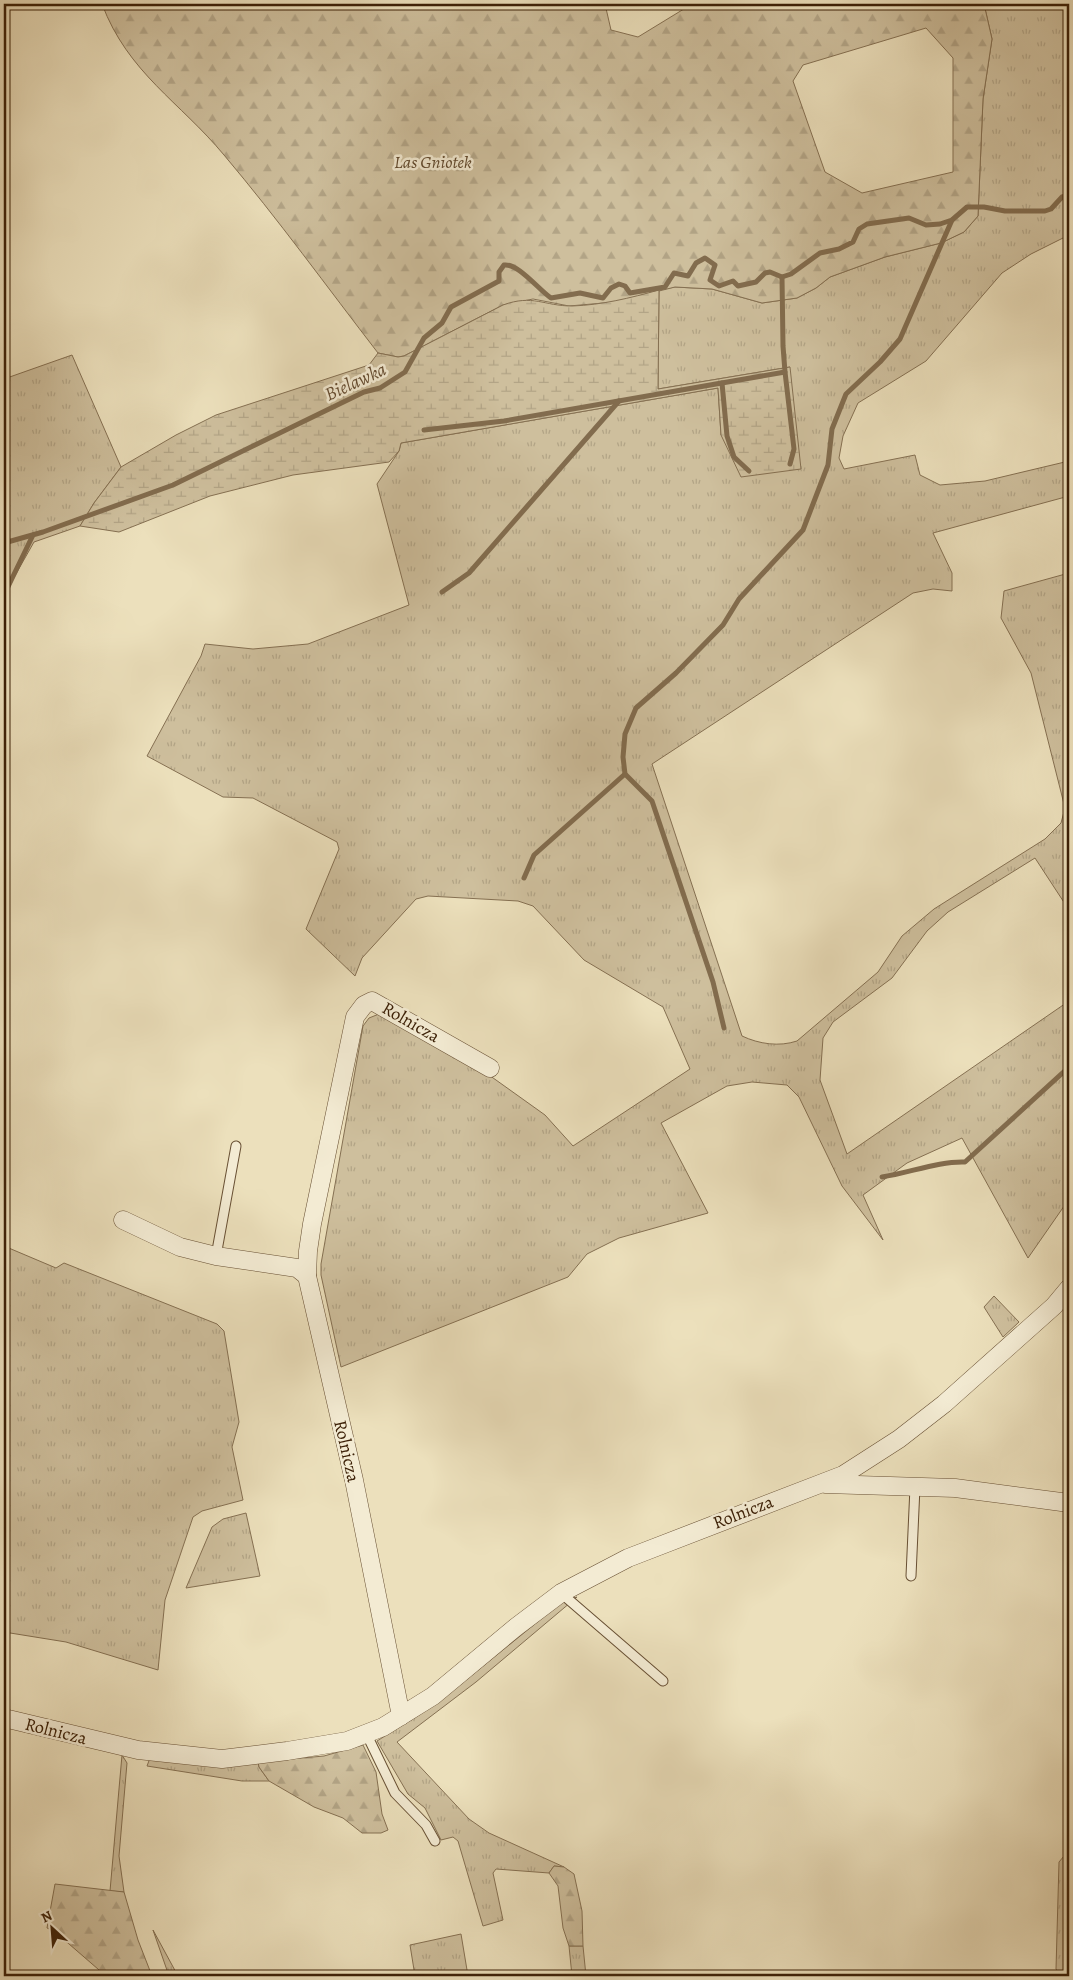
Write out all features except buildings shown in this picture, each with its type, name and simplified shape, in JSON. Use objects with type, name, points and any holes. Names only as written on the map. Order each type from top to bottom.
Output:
[{"type":"street","name":"Rolnicza","points":[[401,1716],[354,1480],[307,1276],[308,1251],[355,1016],[364,1006],[372,1000],[490,1068]]},
{"type":"street","points":[[123,1220],[180,1247],[216,1256],[298,1268],[307,1276]]},
{"type":"street","name":"Rolnicza","points":[[4,1718],[138,1750],[222,1759],[288,1751],[346,1741],[366,1733],[401,1716],[433,1696],[516,1626],[562,1593],[628,1558],[843,1475],[898,1439],[944,1404],[1054,1306],[1069,1288]]},
{"type":"street","points":[[820,1484],[954,1488],[1069,1503]]},
{"type":"lane","points":[[216,1256],[236,1146]]},
{"type":"lane","points":[[911,1576],[915,1488]]},
{"type":"lane","points":[[562,1593],[664,1681]]},
{"type":"lane","points":[[366,1733],[395,1793],[426,1824],[435,1841]]},
{"type":"green space","name":"Las Gniotek","points":[[102,4],[605,4],[611,30],[638,37],[692,4],[984,4],[992,39],[983,99],[978,216],[964,232],[941,243],[885,257],[830,277],[816,288],[797,298],[762,303],[712,289],[675,287],[615,302],[569,306],[533,299],[503,305],[404,356],[398,357],[378,353],[244,179],[207,136],[140,68],[113,28]],"holes":[[[926,28],[953,58],[953,172],[862,193],[825,172],[793,81],[803,65]]]},
{"type":"green space","points":[[984,4],[1069,4],[1069,235],[1031,254],[1002,273],[926,361],[858,403],[843,436],[839,458],[844,469],[915,455],[920,475],[940,485],[985,481],[1069,461],[1069,496],[933,533],[952,573],[952,591],[933,589],[913,593],[652,764],[742,1036],[769,1044],[797,1041],[878,972],[902,936],[934,909],[1045,839],[1061,823],[1065,808],[1031,673],[1001,618],[1004,591],[1069,573],[1069,910],[1035,858],[948,912],[927,931],[892,978],[833,1022],[823,1038],[820,1080],[847,1154],[1069,1001],[1069,1199],[1028,1258],[962,1138],[907,1163],[863,1195],[883,1240],[842,1186],[799,1097],[787,1085],[752,1082],[727,1086],[661,1123],[708,1213],[619,1238],[587,1254],[568,1277],[341,1367],[321,1275],[321,1264],[363,1026],[369,1018],[379,1014],[489,1075],[545,1115],[573,1146],[690,1069],[663,1007],[584,960],[533,906],[518,901],[428,896],[416,899],[362,958],[355,976],[306,929],[339,849],[337,842],[253,798],[223,797],[147,756],[201,656],[205,644],[253,649],[308,644],[409,605],[377,484],[399,451],[401,443],[718,388],[721,435],[790,367],[658,389],[659,290],[675,287],[712,289],[762,303],[797,298],[816,288],[830,277],[885,257],[941,243],[964,232],[978,216],[983,99],[992,39]]},
{"type":"green space","points":[[659,290],[658,389],[790,367],[801,469],[741,477],[721,435],[718,388],[401,443],[399,451],[389,462],[293,475],[210,496],[119,532],[80,526],[94,503],[121,467],[176,435],[216,415],[369,365],[378,353],[398,357],[404,356],[503,305],[513,302],[531,300],[572,306],[616,301]]},
{"type":"green space","points":[[72,355],[121,467],[94,503],[80,526],[34,542],[4,595],[4,379]]},
{"type":"green space","points":[[4,1246],[56,1268],[64,1263],[217,1324],[224,1331],[239,1422],[232,1447],[243,1500],[202,1511],[193,1517],[165,1600],[158,1670],[66,1642],[4,1632]]},
{"type":"green space","points":[[994,1296],[1019,1322],[1003,1337],[984,1307]]},
{"type":"green space","points":[[246,1513],[260,1576],[186,1588],[212,1527],[223,1519]]},
{"type":"green space","points":[[577,1597],[476,1682],[397,1742],[469,1819],[489,1833],[564,1867],[554,1866],[549,1873],[496,1869],[493,1873],[503,1920],[483,1926],[458,1841],[453,1837],[441,1840],[425,1808],[408,1794],[377,1741],[419,1715],[461,1684],[562,1602]]},
{"type":"green space","points":[[363,1745],[376,1772],[382,1814],[388,1830],[381,1833],[362,1833],[343,1818],[314,1807],[269,1781],[259,1767],[258,1762],[324,1756]]},
{"type":"green space","points":[[122,1755],[127,1763],[119,1856],[124,1892],[110,1891]]},
{"type":"green space","points":[[150,1758],[258,1762],[259,1767],[269,1781],[242,1781],[147,1766]]},
{"type":"green space","points":[[1069,1850],[1069,1976],[1060,1976],[1056,1969],[1059,1862]]},
{"type":"green space","points":[[554,1866],[564,1867],[574,1874],[582,1911],[583,1946],[569,1946],[563,1928],[558,1886],[549,1873]]},
{"type":"green space","points":[[55,1884],[124,1892],[138,1940],[152,1976],[106,1976],[54,1931],[47,1928]]},
{"type":"green space","points":[[153,1930],[178,1976],[169,1976]]},
{"type":"green space","points":[[461,1934],[468,1976],[415,1976],[410,1945]]},
{"type":"green space","points":[[569,1946],[583,1946],[586,1976],[572,1976]]},
{"type":"waterway","name":"Bielawka","points":[[4,543],[43,532],[173,485],[364,392],[380,388],[405,372],[424,338],[442,323],[451,307],[499,281],[499,272],[504,265],[510,265],[522,272],[551,298],[580,293],[603,298],[611,288],[619,284],[625,286],[630,293],[665,287],[674,273],[688,276],[696,263],[705,258],[715,265],[710,280],[719,286],[733,281],[738,286],[756,282],[765,273],[770,272],[782,277],[791,274],[820,253],[839,249],[853,242],[859,229],[867,224],[909,218],[926,225],[940,224],[952,220],[967,207],[984,207],[1005,211],[1045,211],[1051,209],[1062,197],[1069,195]]},
{"type":"waterway","points":[[724,1028],[713,982],[652,801],[625,774],[623,757],[625,734],[636,708],[676,673],[723,625],[739,599],[803,530],[828,465],[832,429],[846,394],[880,362],[900,339],[952,220]]},
{"type":"waterway","points":[[424,430],[504,421],[785,372],[782,277]]},
{"type":"waterway","points":[[785,372],[794,449],[790,464]]},
{"type":"waterway","points":[[722,383],[727,436],[734,457],[749,471]]},
{"type":"waterway","points":[[442,592],[469,573],[619,401]]},
{"type":"waterway","points":[[4,595],[33,535]]},
{"type":"waterway","points":[[524,878],[534,855],[625,774]]},
{"type":"waterway","points":[[882,1177],[945,1163],[965,1162],[1069,1067]]}]
